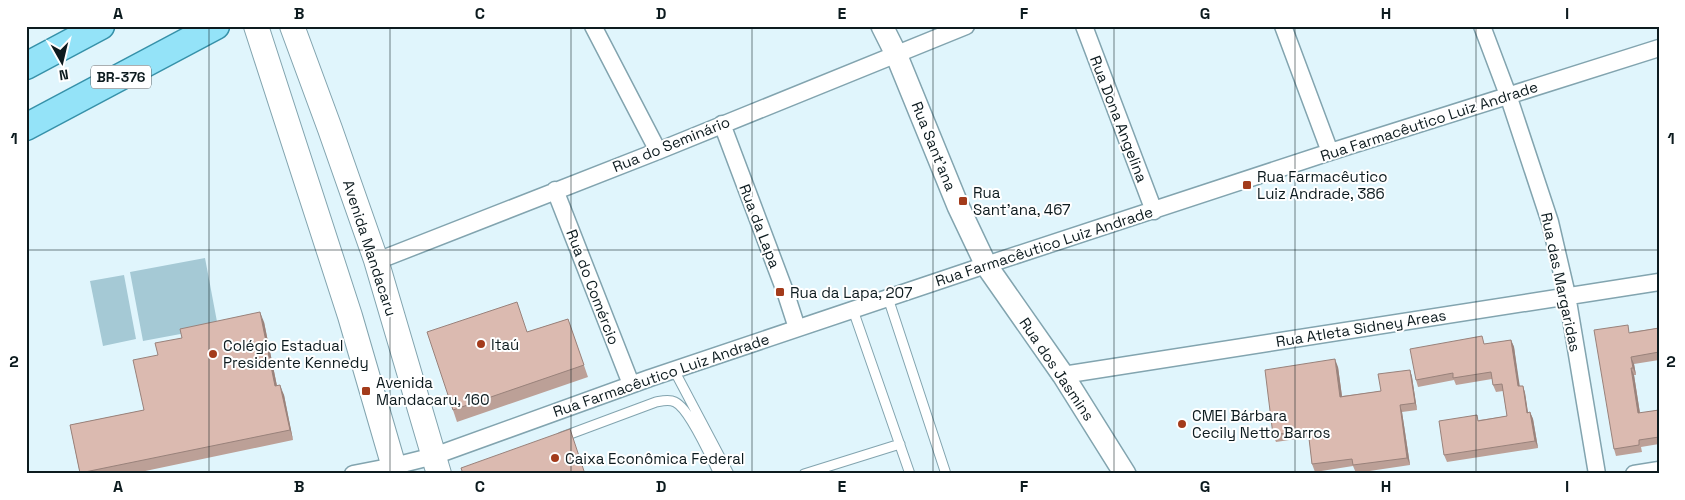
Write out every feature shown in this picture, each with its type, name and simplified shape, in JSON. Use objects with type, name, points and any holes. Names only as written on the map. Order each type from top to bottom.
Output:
[{"type":"main road","points":[[26,66],[101,26]]},
{"type":"main road","name":"BR-376","points":[[26,127],[216,26]]},
{"type":"main road","points":[[256,26],[350,316],[395,470]]},
{"type":"main road","name":"Avenida Mandacaru","points":[[292,26],[377,261],[437,465]]},
{"type":"main road","points":[[293,139],[330,129]]},
{"type":"street","points":[[593,26],[658,151]]},
{"type":"street","name":"Rua Sant'ana","points":[[882,26],[896,54],[958,206],[986,265]]},
{"type":"street","name":"Rua do Seminário","points":[[377,261],[658,151],[966,26]]},
{"type":"street","name":"Rua Dona Angelina","points":[[1084,26],[1154,211]]},
{"type":"street","points":[[1283,26],[1330,152]]},
{"type":"street","name":"Rua das Margaridas","points":[[1482,26],[1508,95],[1550,222],[1567,295],[1597,474]]},
{"type":"street","name":"Rua Farmacêutico Luiz Andrade","points":[[353,474],[437,465],[631,384],[1330,152],[1659,48]]},
{"type":"street","name":"Rua da Lapa","points":[[722,124],[797,328]]},
{"type":"street","name":"Rua do Comércio","points":[[555,190],[631,384]]},
{"type":"street","name":"Rua dos Jasmins","points":[[986,265],[1063,375],[1125,474]]},
{"type":"street","name":"Rua Atleta Sidney Areas","points":[[1063,375],[1659,282]]},
{"type":"street","points":[[1634,474],[1659,470]]},
{"type":"lane","points":[[888,298],[946,474]]},
{"type":"lane","points":[[852,310],[910,474]]},
{"type":"lane","points":[[674,370],[729,474]]},
{"type":"lane","points":[[555,440],[656,402],[666,400],[676,402],[689,416],[719,474]]},
{"type":"lane","points":[[804,474],[900,444]]},
{"type":"shaded area","points":[[205,258],[218,327],[143,341],[130,272]]},
{"type":"shaded area","points":[[124,275],[136,339],[103,346],[90,281]]},
{"type":"building","points":[[517,302],[527,332],[568,319],[584,365],[453,410],[427,332]]},
{"type":"building","points":[[260,312],[275,386],[280,385],[290,430],[80,473],[70,425],[144,410],[133,360],[158,355],[155,343],[182,338],[180,329]]},
{"type":"building","points":[[1628,325],[1629,333],[1659,328],[1659,352],[1631,357],[1633,368],[1631,368],[1638,413],[1659,410],[1659,437],[1639,440],[1639,445],[1614,449],[1594,330]]},
{"type":"building","points":[[1482,336],[1484,344],[1511,340],[1518,386],[1523,386],[1527,413],[1530,412],[1535,441],[1444,455],[1439,421],[1477,415],[1478,421],[1507,416],[1502,384],[1493,385],[1491,372],[1453,378],[1453,373],[1416,380],[1410,349]]},
{"type":"building","points":[[1335,359],[1340,397],[1381,391],[1378,374],[1410,370],[1415,403],[1400,405],[1407,458],[1353,465],[1352,459],[1312,464],[1308,430],[1273,435],[1265,370]]},
{"type":"building","points":[[570,429],[585,474],[463,474],[461,468]]},
{"type":"place","name":"Rua Farmacêutico Luiz Andrade, 386","points":[[1247,185]]},
{"type":"place","name":"Rua Sant'ana, 467","points":[[963,201]]},
{"type":"place","name":"Rua da Lapa, 207","points":[[780,292]]},
{"type":"place","name":"Itaú","points":[[481,344]]},
{"type":"place","name":"Colégio Estadual Presidente Kennedy","points":[[213,354]]},
{"type":"place","name":"Avenida Mandacaru, 160","points":[[366,391]]},
{"type":"place","name":"CMEI Bárbara Cecily Netto Barros","points":[[1182,424]]},
{"type":"place","name":"Caixa Econômica Federal","points":[[555,458]]}]
